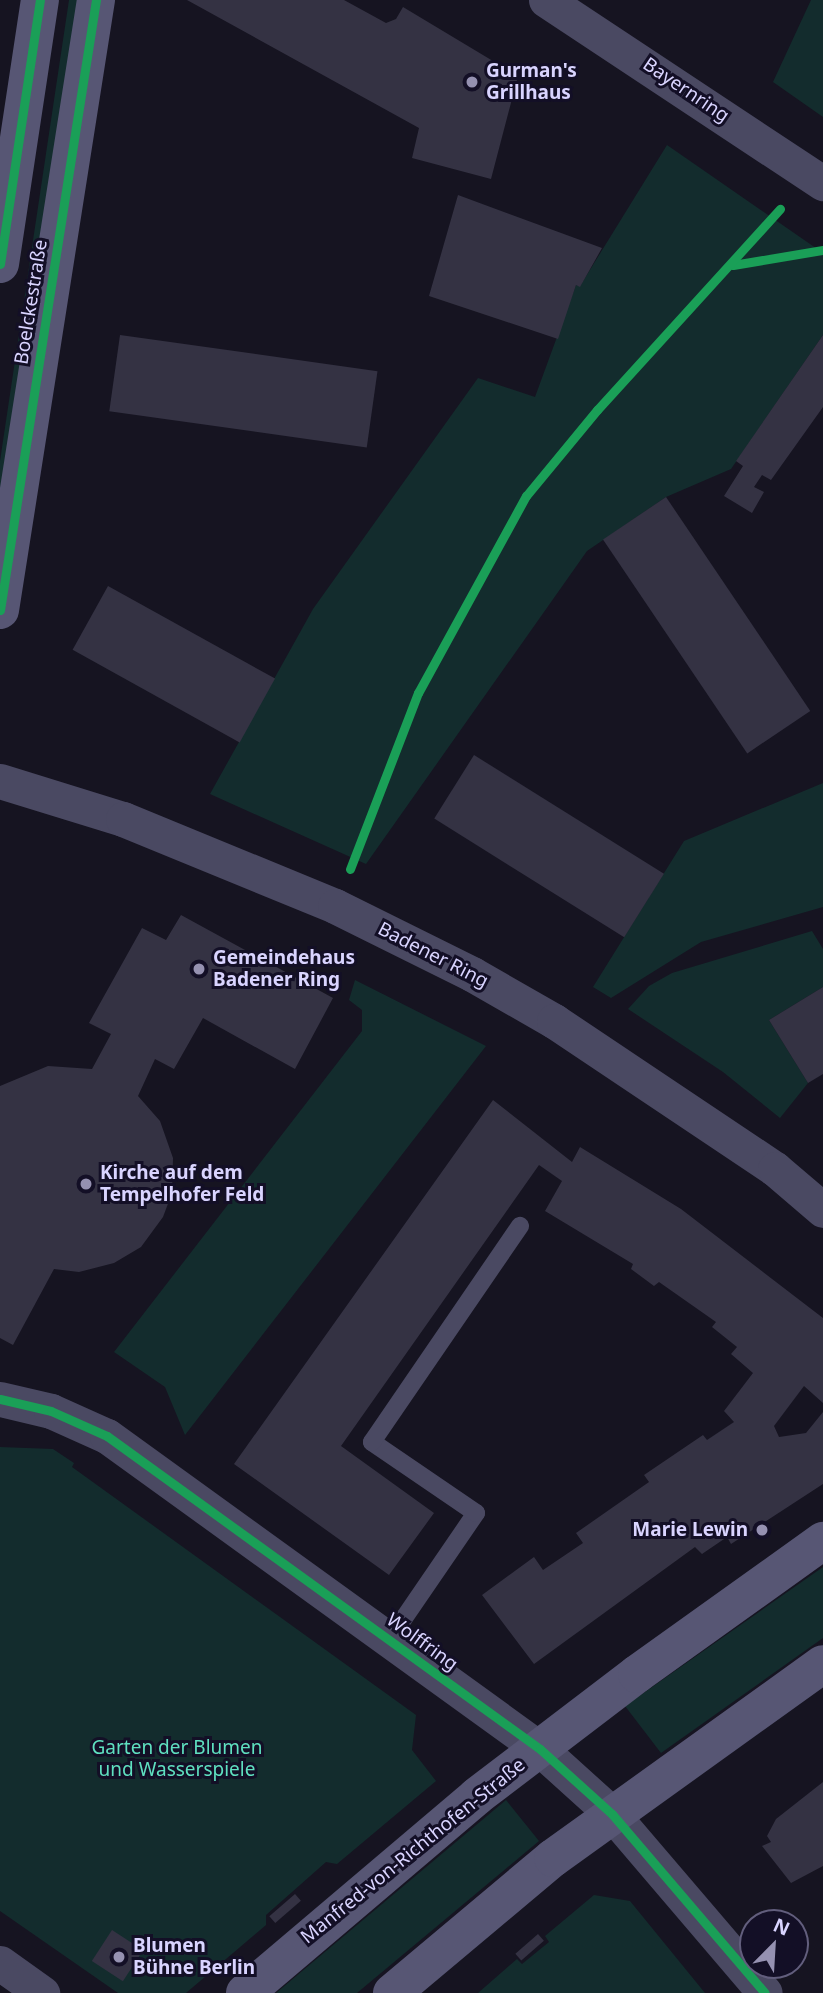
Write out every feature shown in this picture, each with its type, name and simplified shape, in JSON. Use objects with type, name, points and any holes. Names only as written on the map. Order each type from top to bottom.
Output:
[{"type":"street","name":"Boelckestraße","points":[[0,264],[40,0]]},
{"type":"street","name":"Boelckestraße","points":[[0,610],[96,0]]},
{"type":"street","name":"Bayernring","points":[[546,0],[823,183]]},
{"type":"street","name":"Badener Ring","points":[[0,781],[160,834],[335,905],[472,974],[554,1021],[775,1168],[823,1210]]},
{"type":"street","name":"Wolffring","points":[[0,1399],[51,1411],[107,1436],[540,1748],[612,1814],[765,1993]]},
{"type":"street","name":"Manfred-von-Richthofen-Straße","points":[[245,1993],[357,1895],[540,1748],[823,1541]]},
{"type":"street","points":[[392,1993],[612,1814],[823,1664]]},
{"type":"street","points":[[0,1963],[42,1993]]},
{"type":"lane","points":[[389,1640],[476,1513],[372,1442],[520,1226]]},
{"type":"green space","points":[[69,0],[83,0],[0,548],[0,461]]},
{"type":"green space","points":[[811,0],[823,0],[823,117],[773,82]]},
{"type":"green space","points":[[667,145],[823,253],[823,335],[731,469],[666,497],[587,551],[366,864],[210,794],[313,609],[478,378],[535,397],[576,285],[580,286]]},
{"type":"green space","points":[[823,783],[823,907],[701,942],[611,998],[593,987],[684,841]]},
{"type":"green space","points":[[812,931],[823,949],[823,987],[769,1020],[808,1083],[780,1118],[723,1072],[628,1009],[649,986],[672,973]]},
{"type":"green space","points":[[355,980],[486,1046],[185,1435],[165,1387],[114,1352],[362,1031],[362,1010],[349,1000]]},
{"type":"green space","name":"Garten der Blumen und Wasserspiele","points":[[0,1447],[53,1449],[74,1463],[72,1467],[416,1715],[412,1750],[436,1781],[337,1864],[326,1862],[266,1915],[266,1925],[186,1993],[118,1993],[0,1911]]},
{"type":"green space","points":[[823,1567],[823,1638],[661,1753],[625,1706]]},
{"type":"green space","points":[[506,1800],[539,1841],[357,1993],[276,1993]]},
{"type":"green space","points":[[594,1895],[630,1901],[705,1993],[478,1993],[517,1959],[522,1964],[549,1942],[545,1936]]},
{"type":"building","points":[[187,0],[344,0],[386,23],[396,19],[403,7],[518,76],[491,179],[412,158],[419,128]]},
{"type":"building","points":[[458,195],[602,248],[580,287],[576,285],[558,339],[429,296]]},
{"type":"building","points":[[120,335],[377,371],[367,447],[109,411]]},
{"type":"building","points":[[823,335],[823,407],[771,480],[762,475],[754,487],[764,492],[752,513],[724,496],[743,466],[736,461]]},
{"type":"building","points":[[666,497],[810,711],[747,753],[603,539]]},
{"type":"building","points":[[108,586],[275,679],[240,742],[73,650]]},
{"type":"building","points":[[474,755],[664,874],[624,937],[434,819]]},
{"type":"building","name":"Kirche auf dem Tempelhofer Feld","points":[[181,915],[333,998],[295,1069],[203,1018],[174,1069],[155,1059],[138,1096],[160,1121],[173,1158],[172,1193],[163,1217],[141,1247],[114,1263],[79,1272],[54,1269],[13,1345],[0,1338],[0,1086],[48,1066],[92,1069],[111,1034],[89,1023],[142,928],[166,940]]},
{"type":"building","points":[[823,987],[823,1074],[808,1083],[769,1020]]},
{"type":"building","points":[[493,1100],[572,1162],[580,1147],[681,1209],[823,1318],[823,1403],[804,1386],[774,1426],[779,1437],[806,1433],[823,1412],[823,1484],[731,1544],[727,1537],[702,1554],[695,1547],[534,1664],[482,1595],[534,1557],[543,1570],[583,1543],[576,1533],[649,1482],[644,1475],[703,1435],[707,1440],[734,1422],[724,1411],[753,1373],[731,1354],[737,1347],[712,1327],[716,1322],[659,1282],[654,1286],[631,1269],[633,1264],[545,1211],[562,1181],[539,1165],[341,1446],[434,1513],[389,1575],[234,1464]]},
{"type":"building","points":[[823,1782],[823,1866],[791,1883],[762,1846],[771,1842],[767,1836],[776,1819]]},
{"type":"building","points":[[295,1894],[301,1901],[275,1923],[269,1916]]},
{"type":"building","points":[[112,1930],[143,1950],[123,1981],[92,1961]]},
{"type":"building","points":[[538,1934],[544,1941],[521,1960],[515,1954]]},
{"type":"cycle path","points":[[0,264],[40,0]]},
{"type":"cycle path","points":[[0,610],[96,0]]},
{"type":"cycle path","points":[[350,869],[418,693],[526,496],[597,410],[780,209]]},
{"type":"cycle path","points":[[733,265],[823,250]]},
{"type":"cycle path","points":[[0,1399],[51,1411],[107,1436],[540,1749],[612,1814],[765,1993]]},
{"type":"place","name":"Gurman's Grillhaus","points":[[472,82]]},
{"type":"place","name":"Gemeindehaus Badener Ring","points":[[199,969]]},
{"type":"place","name":"Kirche auf dem Tempelhofer Feld","points":[[86,1184]]},
{"type":"place","name":"Marie Lewin","points":[[762,1530]]},
{"type":"place","name":"Blumen Bühne Berlin","points":[[119,1957]]}]
